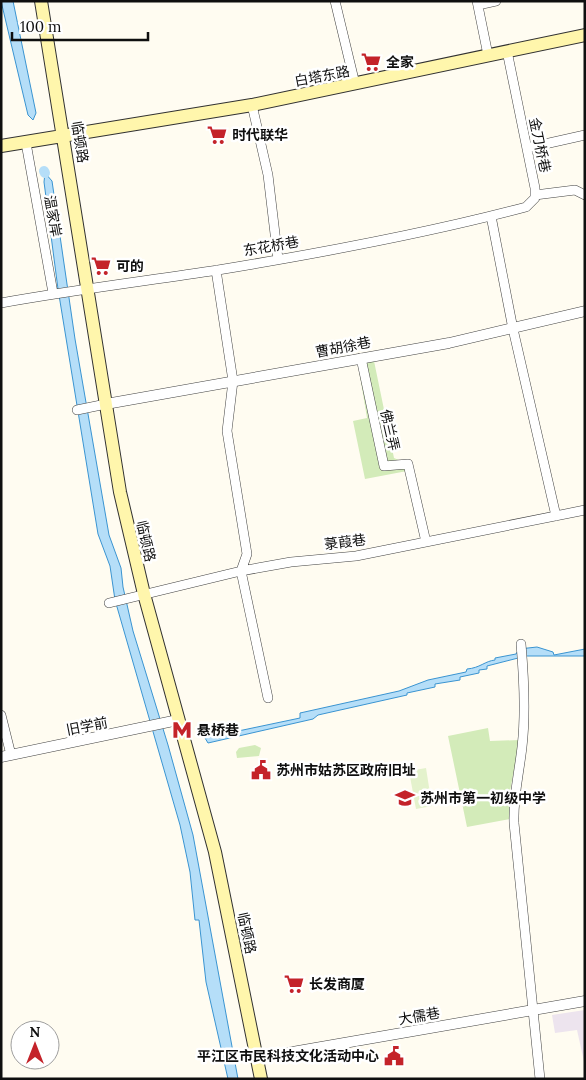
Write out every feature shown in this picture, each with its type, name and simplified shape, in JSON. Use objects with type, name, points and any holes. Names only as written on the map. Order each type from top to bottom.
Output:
[{"type":"main road","name":"临顿路","points":[[41,1],[120,492],[144,594],[215,852],[261,1079]]},
{"type":"main road","name":"白塔东路","points":[[1,146],[252,105],[585,35]]},
{"type":"street","points":[[335,1],[355,84]]},
{"type":"street","points":[[488,55],[477,3],[496,1]]},
{"type":"street","name":"金刀桥巷","points":[[507,51],[535,195]]},
{"type":"street","points":[[252,105],[269,184],[278,259]]},
{"type":"street","points":[[526,148],[585,135]]},
{"type":"street","name":"温家岸","points":[[26,142],[54,293]]},
{"type":"street","points":[[556,516],[513,329],[492,216],[526,207],[535,198],[535,195],[576,190],[585,195]]},
{"type":"street","name":"东花桥巷","points":[[1,302],[216,270],[410,235],[492,216]]},
{"type":"street","points":[[216,270],[233,381],[227,431],[247,554],[242,570],[268,698]]},
{"type":"street","name":"曹胡徐巷","points":[[106,404],[513,329],[585,311]]},
{"type":"street","name":"佛兰弄","points":[[361,358],[384,466],[408,464],[426,542]]},
{"type":"street","points":[[77,410],[106,404]]},
{"type":"street","name":"菉葭巷","points":[[111,602],[242,570],[291,562],[356,556],[585,510]]},
{"type":"street","points":[[521,646],[524,701],[523,740],[514,790],[514,811],[540,1079]]},
{"type":"street","points":[[1,715],[6,756]]},
{"type":"street","name":"旧学前","points":[[6,756],[148,728],[178,720]]},
{"type":"street","name":"大儒巷","points":[[258,1058],[585,1001]]},
{"type":"shaded area","points":[[585,1010],[585,1066],[577,1030],[555,1033],[552,1015]]},
{"type":"green space","points":[[374,361],[394,458],[406,463],[407,471],[365,479],[353,421],[367,418],[358,364]]},
{"type":"green space","points":[[488,728],[490,741],[520,740],[509,796],[510,819],[467,827],[448,736]]},
{"type":"green space","points":[[255,745],[261,748],[259,756],[237,758],[236,752],[239,748]]},
{"type":"green space","points":[[426,768],[432,806],[416,809],[409,771]]},
{"type":"water","points":[[1,1],[13,1],[36,113],[33,120],[28,115]]},
{"type":"water","points":[[45,173],[52,181],[75,339],[109,535],[121,568],[123,587],[133,631],[193,835],[238,1079],[228,1079],[206,982],[199,920],[195,920],[190,872],[180,825],[115,600],[110,566],[98,534],[58,289],[44,182]]},
{"type":"water","points":[[537,647],[553,652],[554,655],[585,649],[585,656],[526,656],[487,666],[487,669],[479,670],[479,673],[460,677],[460,680],[435,684],[435,687],[407,693],[407,695],[208,743],[205,738],[300,718],[300,713],[399,691],[428,680],[466,672],[467,669],[495,660],[495,658],[516,654],[519,649]]},
{"type":"place","name":"全家","points":[[371,62]]},
{"type":"place","name":"时代联华","points":[[217,135]]},
{"type":"place","name":"可的","points":[[101,266]]},
{"type":"place","name":"悬桥巷","points":[[182,730]]},
{"type":"place","name":"苏州市姑苏区政府旧址","points":[[261,770]]},
{"type":"place","name":"苏州市第一初级中学","points":[[405,798]]},
{"type":"place","name":"长发商厦","points":[[294,984]]},
{"type":"place","name":"平江区市民科技文化活动中心","points":[[394,1056]]}]
